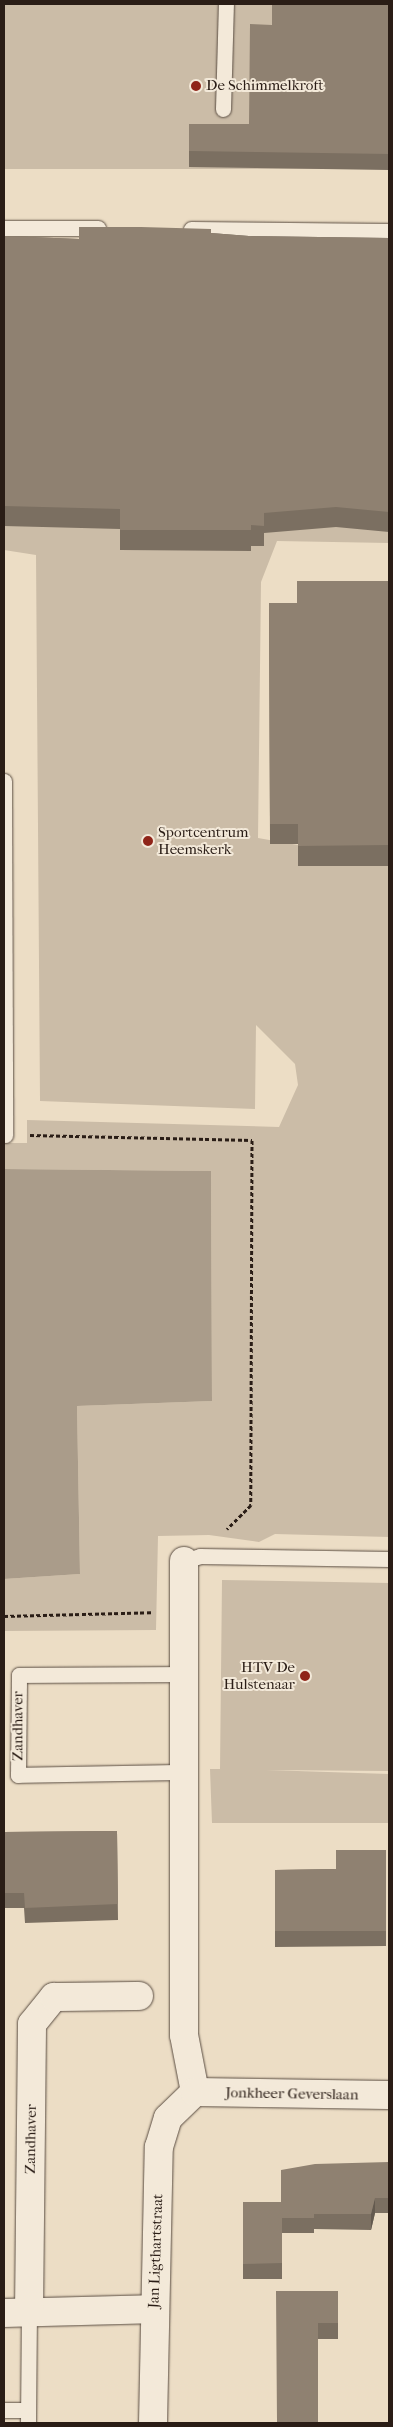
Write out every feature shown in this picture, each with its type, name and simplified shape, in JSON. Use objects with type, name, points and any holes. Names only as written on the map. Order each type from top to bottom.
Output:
[{"type":"street","points":[[192,1558],[184,1611],[184,2035],[195,2092]]},
{"type":"street","name":"Zandhaver","points":[[16,2313],[32,2024],[54,1997],[139,1996]]},
{"type":"street","name":"Jonkheer Geverslaan","points":[[195,2092],[389,2095]]},
{"type":"street","name":"Jan Ligthartstraat","points":[[154,2423],[159,2147],[168,2118],[195,2092]]},
{"type":"street","points":[[16,2313],[155,2309]]},
{"type":"lane","points":[[223,109],[226,4]]},
{"type":"lane","points":[[4,228],[110,228]]},
{"type":"lane","points":[[170,229],[389,231]]},
{"type":"lane","points":[[4,781],[5,1135]]},
{"type":"lane","points":[[192,1558],[389,1559]]},
{"type":"lane","name":"Zandhaver","points":[[184,1674],[18,1675],[18,1775],[184,1772]]},
{"type":"lane","points":[[4,2410],[28,2416],[16,2313]]},
{"type":"path","points":[[5,1135],[252,1140],[251,1505],[192,1558]]},
{"type":"path","points":[[4,1616],[184,1611]]},
{"type":"shaded area","name":"De Schimmelkroft","points":[[4,4],[389,4],[389,169],[4,169]]},
{"type":"shaded area","name":"Sportcentrum Heemskerk","points":[[4,246],[389,249],[389,543],[277,541],[261,582],[258,838],[389,861],[389,1537],[275,1534],[259,1542],[209,1535],[158,1536],[156,1630],[4,1631],[4,1579],[80,1574],[77,1406],[212,1401],[211,1171],[4,1169],[4,1143],[27,1143],[27,1120],[279,1127],[298,1085],[295,1064],[256,1025],[255,1109],[40,1101],[36,555],[4,550]]},
{"type":"shaded area","points":[[4,1169],[211,1171],[212,1401],[77,1406],[80,1574],[4,1579]]},
{"type":"shaded area","name":"HTV De Hulstenaar","points":[[222,1580],[389,1583],[389,1771],[266,1770],[389,1774],[389,1823],[212,1823],[210,1769],[220,1769]]},
{"type":"building","points":[[272,4],[389,4],[389,154],[189,151],[189,124],[249,124],[250,24],[272,25]]},
{"type":"building","points":[[79,227],[211,229],[211,233],[249,236],[389,238],[389,512],[336,507],[264,513],[264,526],[251,525],[251,530],[120,530],[120,509],[4,506],[4,236],[79,239]]},
{"type":"building","points":[[297,581],[389,581],[389,845],[298,846],[298,824],[270,824],[269,603],[297,603]]},
{"type":"building","points":[[117,1831],[118,1904],[25,1908],[24,1893],[4,1893],[4,1832]]},
{"type":"building","points":[[336,1850],[386,1850],[386,1931],[275,1931],[275,1870],[336,1869]]},
{"type":"building","points":[[389,2162],[389,2198],[375,2198],[371,2214],[314,2214],[314,2218],[282,2218],[282,2263],[243,2264],[243,2202],[281,2202],[281,2170],[315,2164]]},
{"type":"building","points":[[276,2291],[338,2291],[338,2323],[318,2323],[318,2423],[277,2423]]},
{"type":"place","name":"De Schimmelkroft","points":[[196,86]]},
{"type":"place","name":"Sportcentrum Heemskerk","points":[[148,841]]},
{"type":"place","name":"HTV De Hulstenaar","points":[[305,1676]]}]
